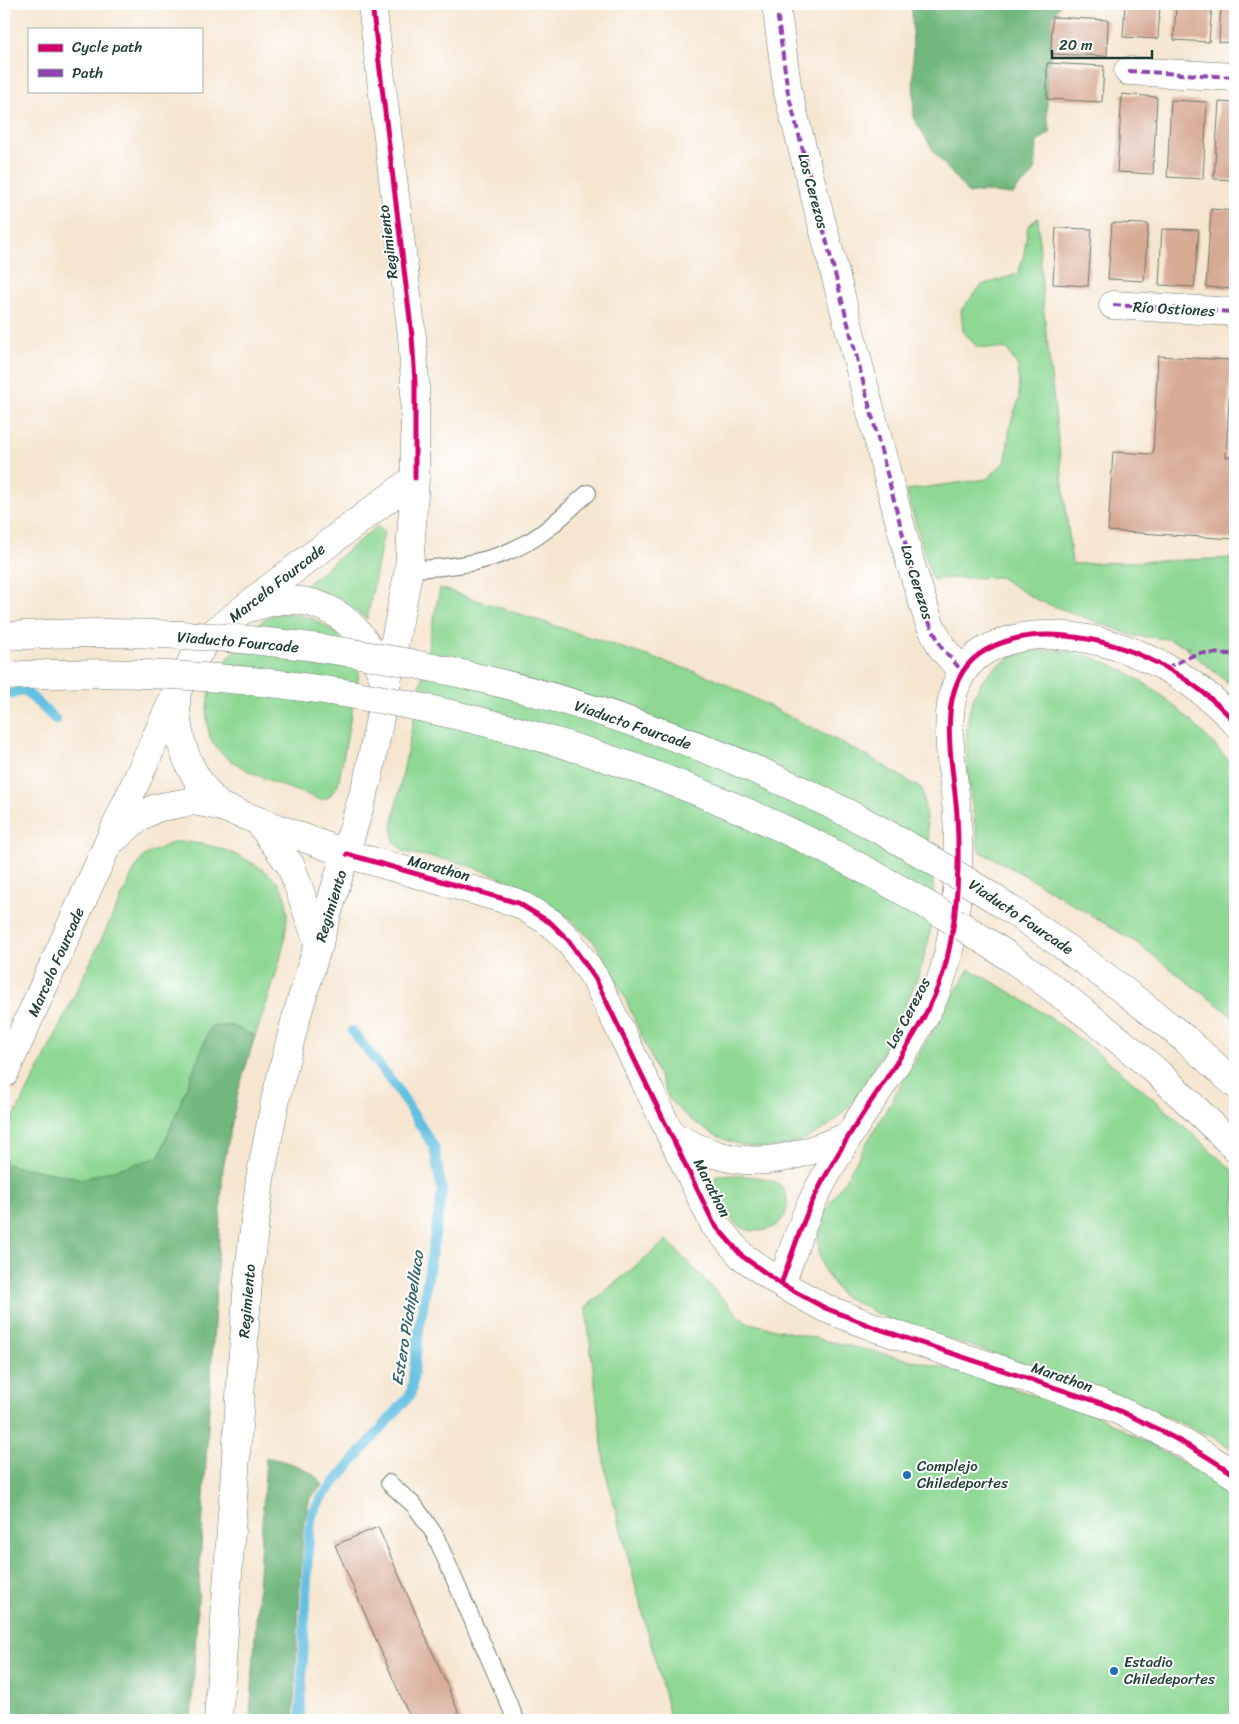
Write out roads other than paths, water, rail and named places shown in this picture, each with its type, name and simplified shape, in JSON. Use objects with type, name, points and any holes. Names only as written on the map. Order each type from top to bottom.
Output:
[{"type":"main road","name":"Regimiento","points":[[218,1720],[241,1373],[260,1179],[276,1097],[318,945],[347,854],[368,779],[409,570],[416,478],[415,382],[412,336],[372,4]]},
{"type":"main road","name":"Los Cerezos","points":[[776,4],[788,93],[910,562],[929,622],[942,648],[962,670],[954,685],[950,705],[950,740],[957,816],[958,869],[955,921],[944,970],[921,1021],[849,1136],[808,1210],[781,1284]]},
{"type":"main road","points":[[1128,71],[1235,77]]},
{"type":"main road","name":"Río Ostiones","points":[[1113,305],[1235,312]]},
{"type":"main road","name":"Marcelo Fourcade","points":[[4,1074],[176,693],[200,648],[211,635],[240,611],[416,478]]},
{"type":"main road","points":[[240,611],[284,600],[302,600],[321,605],[340,615],[356,628],[368,645],[387,687]]},
{"type":"main road","points":[[962,670],[977,654],[996,644],[1020,636],[1048,634],[1106,642],[1166,668],[1199,688],[1235,722]]},
{"type":"main road","name":"Viaducto Fourcade","points":[[4,636],[159,635],[294,646],[436,670],[558,700],[623,720],[757,772],[888,835],[950,870],[1026,919],[1129,993],[1185,1039],[1235,1084]]},
{"type":"main road","points":[[4,676],[163,675],[299,686],[385,700],[500,725],[630,765],[757,815],[878,876],[995,947],[1058,992],[1157,1072],[1235,1147]]},
{"type":"main road","points":[[176,693],[178,730],[183,750],[203,790],[218,806]]},
{"type":"main road","name":"Marcelo Fourcade","points":[[106,849],[120,832],[156,808],[194,801],[218,806],[347,854]]},
{"type":"main road","points":[[257,820],[291,866],[318,945]]},
{"type":"main road","name":"Marathon","points":[[347,854],[518,902],[551,923],[569,941],[595,978],[714,1224],[742,1256],[781,1284],[825,1308],[876,1328],[1122,1412],[1174,1437],[1235,1475]]},
{"type":"main road","points":[[670,1134],[696,1148],[722,1158],[764,1161],[806,1154],[849,1136]]},
{"type":"lane","points":[[409,570],[440,568],[485,561],[529,542],[588,493]]},
{"type":"lane","points":[[389,1484],[415,1506],[435,1535],[516,1720]]},
{"type":"waterway","name":"Estero Pichipelluco","points":[[14,680],[56,720]]},
{"type":"waterway","points":[[4,696],[25,689]]},
{"type":"waterway","name":"Estero Pichipelluco","points":[[300,1720],[309,1536],[312,1514],[322,1497],[411,1394],[419,1330],[442,1192],[434,1147],[394,1084],[352,1031]]},
{"type":"place","name":"Complejo Chiledeportes","points":[[907,1475]]},
{"type":"place","name":"Estadio Chiledeportes","points":[[1114,1671]]}]
